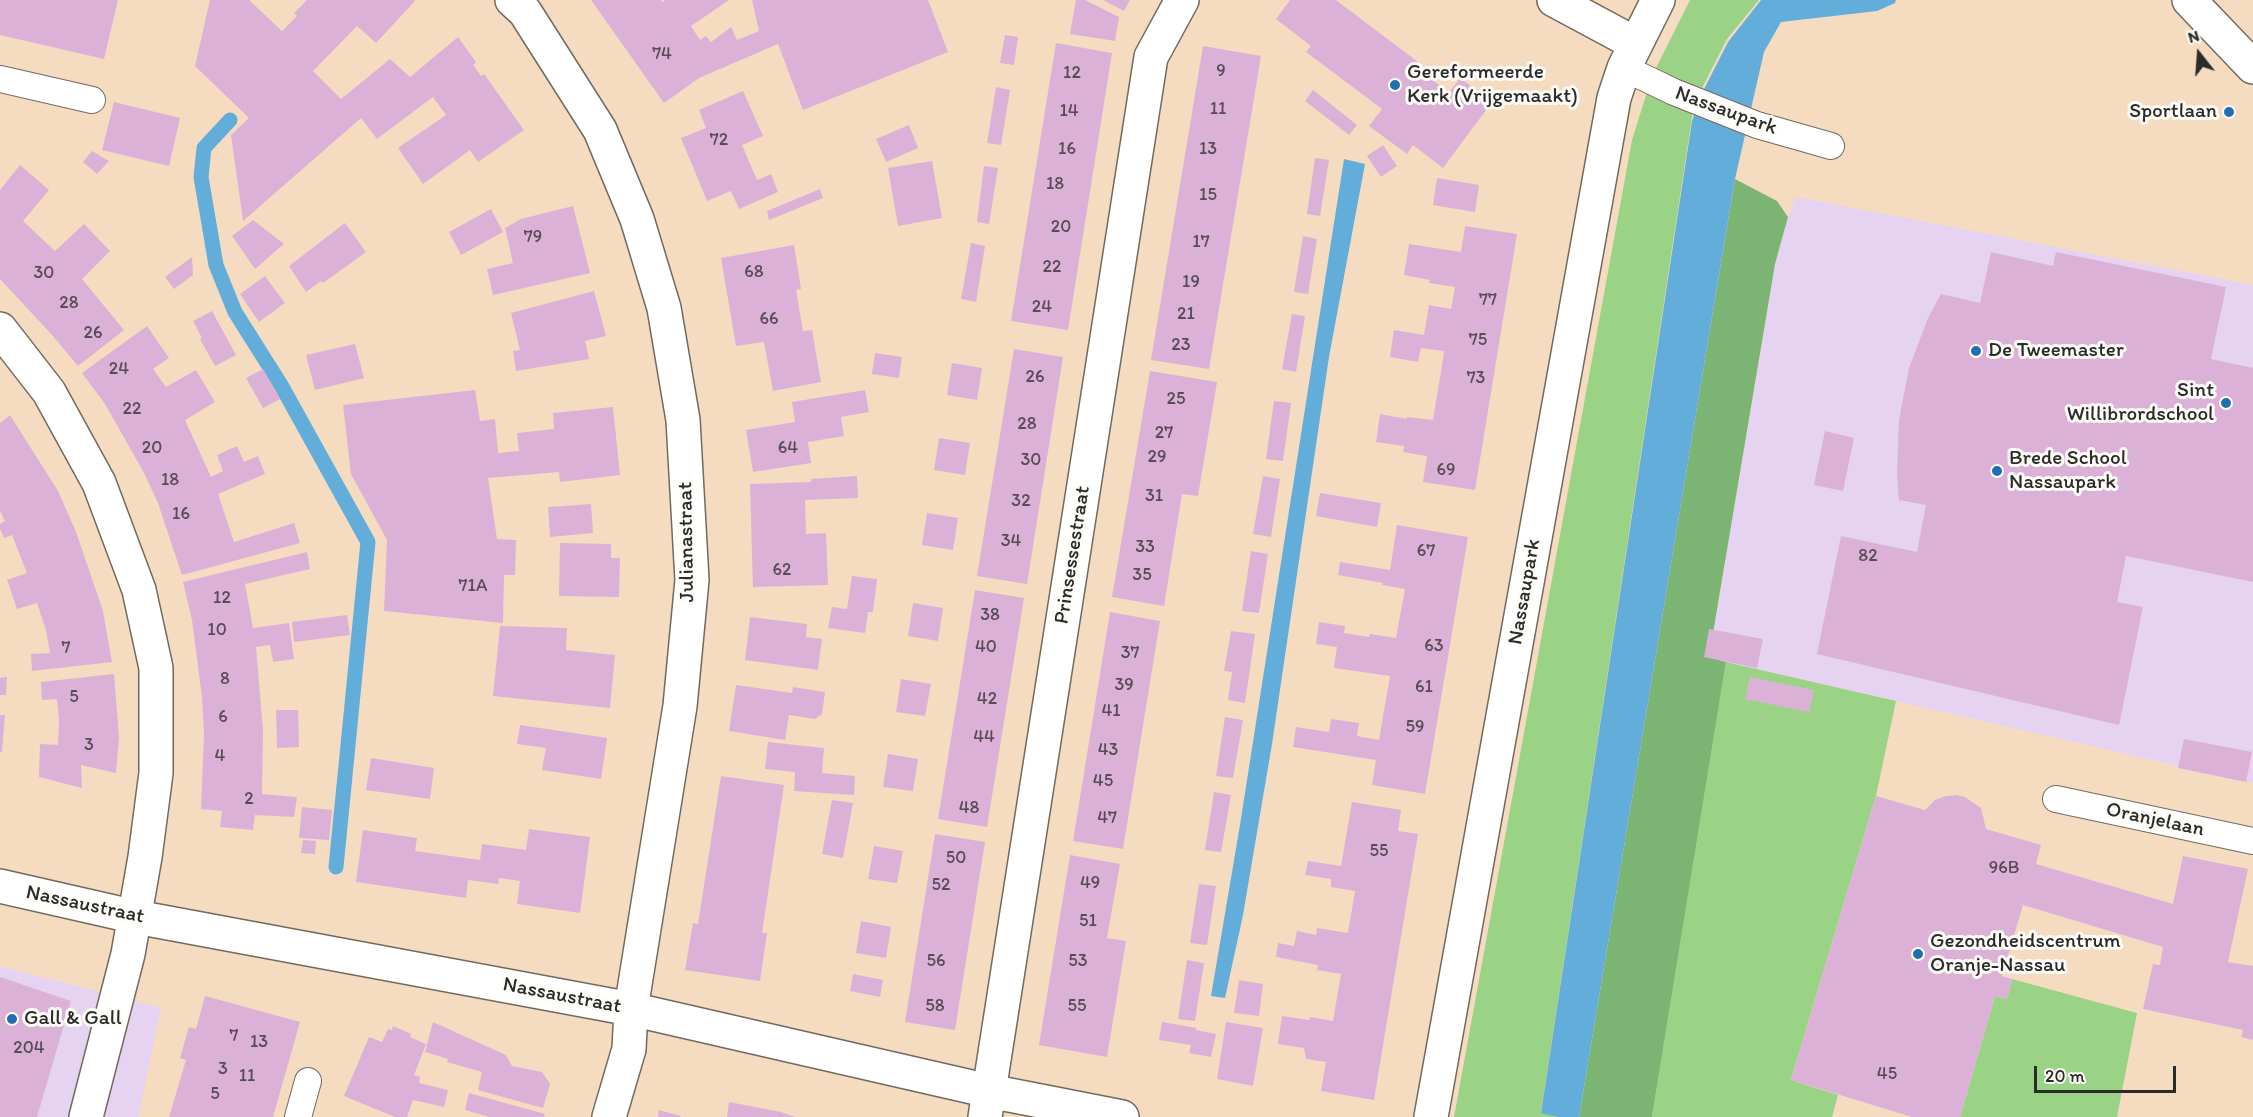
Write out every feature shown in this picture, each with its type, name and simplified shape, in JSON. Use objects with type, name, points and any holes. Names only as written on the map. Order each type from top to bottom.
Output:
[{"type":"street","name":"Julianastraat","points":[[512,0],[525,12],[600,130],[637,219],[664,308],[683,420],[691,591],[680,706],[631,1009],[629,1049],[609,1117]]},
{"type":"street","name":"Prinsessestraat","points":[[987,1104],[1151,57],[1182,0]]},
{"type":"street","points":[[1554,0],[1630,56]]},
{"type":"street","name":"Nassaupark","points":[[1431,1117],[1614,98],[1630,56],[1658,0]]},
{"type":"street","points":[[2189,0],[2253,67]]},
{"type":"street","points":[[0,329],[49,393],[99,483],[139,590],[156,668],[156,773],[136,916],[86,1117]]},
{"type":"street","name":"Nassaustraat","points":[[0,886],[136,916],[631,1009],[987,1104],[1122,1117]]},
{"type":"lane","name":"Nassaupark","points":[[1630,56],[1674,92],[1757,125],[1831,146]]},
{"type":"lane","points":[[0,79],[92,100]]},
{"type":"lane","name":"Oranjelaan","points":[[2056,799],[2253,842]]},
{"type":"lane","points":[[298,1117],[308,1081]]},
{"type":"shaded area","name":"Brede School Nassaupark","points":[[1796,197],[2253,285],[2253,783],[1709,658],[1775,264]]},
{"type":"shaded area","points":[[0,966],[161,1008],[138,1117],[0,1117]]},
{"type":"green space","points":[[1690,0],[1759,0],[1727,39],[1694,104],[1541,1112],[1558,1117],[1454,1117],[1632,140],[1652,76]]},
{"type":"green space","points":[[1735,179],[1777,201],[1788,217],[1775,264],[1709,657],[1726,662],[1652,1117],[1579,1117]]},
{"type":"green space","points":[[1726,662],[1896,701],[1876,796],[1791,1080],[1838,1095],[1832,1117],[1652,1117]]},
{"type":"green space","points":[[2012,979],[2137,1013],[2117,1117],[1960,1117],[1995,996],[2007,999]]},
{"type":"water","points":[[1761,0],[1896,0],[1895,3],[1877,11],[1781,22],[1764,52],[1735,179],[1579,1117],[1558,1117],[1541,1113],[1692,121],[1700,97],[1728,42]]},
{"type":"water","points":[[1344,159],[1365,164],[1329,357],[1272,744],[1243,915],[1225,998],[1211,996],[1240,825]]},
{"type":"building","points":[[0,0],[118,0],[104,59],[0,35]]},
{"type":"building","points":[[210,0],[249,0],[282,31],[297,16],[294,13],[307,0],[414,0],[376,43],[357,26],[313,71],[341,99],[390,59],[410,77],[458,37],[476,62],[473,65],[481,76],[484,74],[524,130],[478,162],[470,150],[423,184],[398,148],[446,115],[433,97],[377,139],[361,118],[243,221],[231,135],[249,118],[195,66]]},
{"type":"building","points":[[591,0],[661,0],[662,2],[665,0],[729,0],[691,26],[700,40],[706,36],[711,42],[731,27],[737,40],[759,31],[752,0],[928,0],[948,52],[803,110],[778,44],[699,78],[664,103]]},
{"type":"building","points":[[1076,0],[1085,0],[1119,17],[1115,41],[1070,34]]},
{"type":"building","points":[[1103,0],[1130,0],[1124,11]]},
{"type":"building","name":"Gereformeerde Kerk (Vrijgemaakt)","points":[[1290,0],[1336,0],[1418,62],[1415,66],[1449,93],[1460,78],[1492,102],[1443,168],[1413,145],[1407,154],[1369,126],[1382,109],[1306,52],[1311,46],[1276,19]]},
{"type":"building","points":[[1005,35],[1018,37],[1014,65],[1000,63]]},
{"type":"building","points":[[1056,43],[1112,53],[1068,330],[1011,321]]},
{"type":"building","points":[[1203,46],[1261,56],[1209,369],[1151,360]]},
{"type":"building","points":[[996,87],[1010,90],[1001,145],[987,143]]},
{"type":"building","points":[[1313,90],[1357,125],[1349,135],[1305,101]]},
{"type":"building","points":[[743,91],[763,136],[742,145],[757,180],[771,174],[778,192],[739,209],[731,191],[707,201],[681,138],[706,128],[699,110]]},
{"type":"building","points":[[114,102],[180,118],[169,166],[102,150]]},
{"type":"building","points":[[909,125],[918,148],[886,162],[876,139]]},
{"type":"building","points":[[1383,145],[1397,166],[1381,177],[1367,156]]},
{"type":"building","points":[[92,151],[109,161],[97,174],[83,162]]},
{"type":"building","points":[[1315,158],[1329,160],[1320,216],[1307,214]]},
{"type":"building","points":[[932,161],[942,218],[898,226],[888,168]]},
{"type":"building","points":[[20,165],[49,190],[23,221],[55,251],[84,224],[110,251],[82,279],[124,330],[78,366],[0,279],[0,190]]},
{"type":"building","points":[[984,166],[998,168],[989,224],[977,222]]},
{"type":"building","points":[[1437,178],[1479,185],[1475,212],[1433,205]]},
{"type":"building","points":[[820,189],[823,198],[769,220],[767,211]]},
{"type":"building","points":[[573,206],[590,273],[493,295],[487,269],[513,263],[505,228],[521,219]]},
{"type":"building","points":[[491,209],[503,232],[461,255],[449,232]]},
{"type":"building","points":[[253,220],[284,244],[255,269],[232,236]]},
{"type":"building","points":[[345,223],[366,252],[323,283],[321,281],[306,292],[289,266]]},
{"type":"building","points":[[1465,226],[1517,234],[1475,490],[1423,482],[1427,456],[1403,452],[1404,446],[1376,442],[1380,414],[1407,419],[1407,417],[1433,420],[1444,351],[1421,348],[1418,362],[1390,357],[1394,330],[1424,335],[1429,305],[1451,309],[1455,287],[1429,283],[1430,280],[1404,275],[1409,244],[1461,252]]},
{"type":"building","points":[[1303,236],[1317,239],[1308,294],[1294,292]]},
{"type":"building","points":[[971,243],[985,246],[976,302],[961,299]]},
{"type":"building","points":[[794,245],[801,289],[796,290],[803,331],[812,330],[821,382],[773,391],[764,342],[736,346],[721,258]]},
{"type":"building","points":[[1991,252],[2053,266],[2056,252],[2226,287],[2211,359],[2253,368],[2253,582],[2126,556],[2117,602],[2143,607],[2119,725],[1817,654],[1841,536],[1917,552],[1926,505],[1899,500],[1897,473],[1899,420],[1909,368],[1928,318],[1941,294],[1980,303]]},
{"type":"building","points":[[192,257],[193,275],[174,289],[165,277]]},
{"type":"building","points":[[265,276],[285,303],[259,322],[240,294]]},
{"type":"building","points":[[594,291],[606,336],[585,341],[589,359],[516,371],[513,351],[520,350],[511,313]]},
{"type":"building","points":[[212,311],[236,355],[215,366],[193,321]]},
{"type":"building","points":[[1292,314],[1305,316],[1296,372],[1282,369]]},
{"type":"building","points":[[147,326],[169,358],[153,369],[166,387],[196,370],[215,402],[185,420],[211,477],[223,471],[217,455],[237,446],[244,462],[258,456],[265,474],[218,494],[234,542],[294,523],[300,543],[182,575],[158,503],[143,471],[105,404],[82,373]]},
{"type":"building","points":[[355,344],[364,378],[315,390],[306,355]]},
{"type":"building","points":[[1014,349],[1063,357],[1027,584],[977,576]]},
{"type":"building","points":[[875,353],[902,357],[899,378],[872,374]]},
{"type":"building","points":[[952,363],[982,368],[977,400],[947,395]]},
{"type":"building","points":[[263,369],[280,399],[263,408],[246,378]]},
{"type":"building","points":[[1150,371],[1217,382],[1198,496],[1182,494],[1164,606],[1112,597]]},
{"type":"building","points":[[475,390],[480,421],[495,419],[498,453],[519,451],[517,433],[554,429],[553,413],[613,407],[620,475],[560,482],[559,472],[488,478],[497,539],[516,540],[515,575],[504,575],[503,623],[384,611],[387,540],[351,474],[343,405]]},
{"type":"building","points":[[865,390],[869,412],[841,417],[844,436],[808,442],[811,463],[753,472],[746,430],[795,422],[792,402]]},
{"type":"building","points":[[1274,401],[1291,403],[1283,461],[1266,459]]},
{"type":"building","points":[[10,415],[58,491],[76,532],[103,611],[112,662],[32,671],[31,654],[50,653],[46,630],[37,603],[17,609],[7,580],[27,573],[12,535],[4,538],[0,529],[0,524],[5,521],[0,511],[0,423]]},
{"type":"building","points":[[1825,431],[1854,438],[1843,491],[1814,485]]},
{"type":"building","points":[[939,438],[970,443],[965,475],[934,470]]},
{"type":"building","points":[[857,476],[858,498],[805,500],[806,534],[826,533],[828,585],[753,587],[750,484],[811,482],[811,479]]},
{"type":"building","points":[[1263,476],[1280,479],[1271,537],[1253,534]]},
{"type":"building","points":[[1320,493],[1381,503],[1377,527],[1316,516]]},
{"type":"building","points":[[591,504],[593,533],[550,537],[548,507]]},
{"type":"building","points":[[927,513],[958,518],[953,550],[922,545]]},
{"type":"building","points":[[1397,525],[1468,537],[1425,794],[1372,785],[1376,760],[1293,747],[1296,727],[1329,732],[1331,719],[1359,723],[1357,736],[1379,740],[1390,676],[1334,668],[1337,647],[1316,644],[1319,622],[1345,626],[1344,633],[1396,638],[1405,589],[1338,575],[1340,562],[1390,570]]},
{"type":"building","points":[[560,543],[611,544],[611,558],[620,558],[619,597],[559,596]]},
{"type":"building","points":[[1251,551],[1268,554],[1259,613],[1242,611]]},
{"type":"building","points":[[307,552],[310,569],[245,584],[253,628],[289,623],[294,659],[273,662],[270,645],[256,647],[263,731],[262,794],[297,797],[294,817],[255,815],[253,830],[220,827],[222,811],[201,809],[204,734],[202,697],[192,620],[183,582]]},
{"type":"building","points":[[852,576],[877,579],[873,612],[868,612],[865,633],[828,628],[832,607],[847,609]]},
{"type":"building","points":[[975,590],[1024,598],[987,827],[938,819]]},
{"type":"building","points":[[913,603],[943,608],[938,641],[908,636]]},
{"type":"building","points":[[1110,612],[1160,621],[1123,849],[1073,841]]},
{"type":"building","points":[[347,615],[350,635],[294,642],[292,622]]},
{"type":"building","points":[[750,617],[807,624],[806,637],[822,639],[818,670],[745,660]]},
{"type":"building","points":[[500,626],[567,628],[566,650],[615,655],[610,708],[493,696]]},
{"type":"building","points":[[1709,629],[1763,639],[1757,668],[1704,657]]},
{"type":"building","points":[[1231,631],[1255,634],[1245,703],[1228,700],[1232,672],[1224,671]]},
{"type":"building","points":[[114,674],[119,737],[116,773],[81,765],[82,788],[39,777],[40,744],[58,745],[59,720],[57,699],[42,700],[41,682]]},
{"type":"building","points":[[7,677],[6,695],[0,695],[0,678]]},
{"type":"building","points":[[1750,677],[1814,690],[1809,712],[1745,699]]},
{"type":"building","points":[[901,679],[931,684],[925,716],[896,712]]},
{"type":"building","points":[[736,685],[792,693],[793,687],[825,692],[822,714],[815,719],[789,715],[785,740],[729,731]]},
{"type":"building","points":[[276,710],[298,710],[299,747],[277,748]]},
{"type":"building","points":[[0,715],[5,715],[2,752],[0,752]]},
{"type":"building","points":[[1225,717],[1243,720],[1233,778],[1216,776]]},
{"type":"building","points":[[520,725],[607,738],[601,779],[542,770],[546,748],[517,744]]},
{"type":"building","points":[[2184,739],[2252,752],[2246,782],[2178,768]]},
{"type":"building","points":[[768,742],[824,748],[822,773],[855,776],[854,795],[794,791],[795,772],[765,769]]},
{"type":"building","points":[[888,754],[918,759],[913,791],[883,787]]},
{"type":"building","points":[[371,758],[434,768],[430,799],[366,790]]},
{"type":"building","points":[[721,776],[784,785],[762,933],[767,933],[760,981],[685,970],[693,923],[698,924]]},
{"type":"building","points":[[1214,792],[1231,795],[1221,852],[1205,850]]},
{"type":"building","name":"Gezondheidscentrum Oranje-Nassau","points":[[1956,795],[1965,797],[1981,808],[1986,829],[2041,845],[2036,864],[2173,904],[2183,856],[2248,869],[2228,962],[2253,966],[2253,1040],[2241,1037],[2243,1030],[2143,1009],[2153,964],[2160,965],[2163,947],[2023,905],[2002,976],[2012,979],[2007,999],[1995,996],[1960,1117],[1912,1117],[1791,1080],[1876,796],[1925,810],[1935,800]]},
{"type":"building","points":[[832,800],[853,803],[843,858],[822,854]]},
{"type":"building","points":[[1352,802],[1401,810],[1398,831],[1418,834],[1374,1100],[1321,1091],[1326,1062],[1306,1059],[1304,1048],[1278,1044],[1282,1016],[1333,1021],[1341,974],[1317,970],[1318,965],[1276,957],[1278,943],[1294,946],[1297,931],[1316,935],[1317,928],[1348,933],[1355,891],[1331,887],[1331,879],[1305,875],[1308,861],[1341,866]]},
{"type":"building","points":[[302,807],[332,810],[329,840],[299,838]]},
{"type":"building","points":[[529,829],[590,837],[580,913],[517,904],[520,881],[499,878],[498,884],[468,880],[466,898],[356,882],[363,830],[417,838],[415,851],[480,860],[482,844],[526,850]]},
{"type":"building","points":[[935,834],[985,842],[955,1030],[905,1022]]},
{"type":"building","points":[[303,840],[316,841],[315,854],[301,853]]},
{"type":"building","points":[[874,846],[903,851],[897,883],[868,879]]},
{"type":"building","points":[[1070,855],[1120,864],[1107,938],[1126,941],[1107,1057],[1039,1045]]},
{"type":"building","points":[[1199,884],[1216,886],[1207,945],[1190,943]]},
{"type":"building","points":[[861,921],[891,927],[886,958],[856,953]]},
{"type":"building","points":[[1187,960],[1204,963],[1195,1021],[1178,1019]]},
{"type":"building","points":[[853,974],[883,980],[880,997],[850,991]]},
{"type":"building","points":[[0,977],[71,1001],[37,1117],[0,1117]]},
{"type":"building","points":[[1239,980],[1263,984],[1259,1016],[1234,1013]]},
{"type":"building","points":[[205,996],[300,1022],[273,1117],[169,1117],[186,1060],[180,1058],[189,1027],[196,1029]]},
{"type":"building","points":[[433,1022],[506,1055],[512,1066],[542,1072],[550,1084],[543,1108],[478,1090],[482,1072],[447,1062],[448,1059],[425,1052]]},
{"type":"building","points":[[1162,1022],[1216,1034],[1211,1057],[1189,1053],[1191,1045],[1159,1040]]},
{"type":"building","points":[[1226,1022],[1263,1028],[1253,1086],[1217,1079]]},
{"type":"building","points":[[393,1026],[426,1044],[414,1075],[420,1077],[419,1083],[448,1090],[444,1107],[413,1100],[407,1117],[395,1117],[344,1096],[369,1037],[382,1042],[388,1029],[392,1030]]},
{"type":"building","points":[[469,1093],[545,1114],[544,1117],[489,1117],[465,1110]]},
{"type":"building","points":[[729,1102],[781,1112],[795,1117],[727,1117]]},
{"type":"building","points":[[659,1110],[681,1116],[658,1117]]},
{"type":"waterway","points":[[230,120],[204,148],[201,177],[216,265],[235,312],[281,385],[368,542],[336,867]]},
{"type":"place","name":"Gereformeerde Kerk (Vrijgemaakt)","points":[[1395,85]]},
{"type":"place","name":"Sportlaan","points":[[2229,112]]},
{"type":"place","name":"De Tweemaster","points":[[1976,351]]},
{"type":"place","name":"Sint Willibrordschool","points":[[2226,403]]},
{"type":"place","name":"Brede School Nassaupark","points":[[1997,471]]},
{"type":"place","name":"Gezondheidscentrum Oranje-Nassau","points":[[1918,954]]},
{"type":"place","name":"Gall & Gall","points":[[12,1019]]}]
